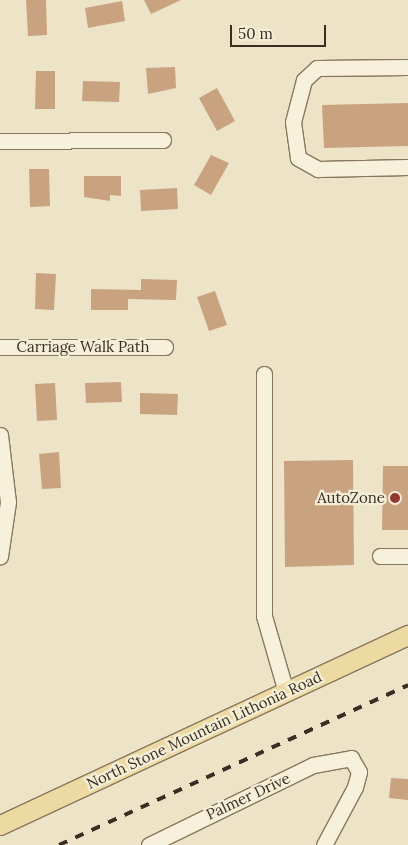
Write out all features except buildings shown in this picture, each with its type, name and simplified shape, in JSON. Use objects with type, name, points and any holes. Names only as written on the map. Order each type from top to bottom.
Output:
[{"type":"main road","name":"North Stone Mountain Lithonia Road","points":[[0,825],[408,635]]},
{"type":"street","points":[[408,67],[317,68],[304,80],[292,122],[298,158],[318,169],[408,167]]},
{"type":"street","points":[[0,141],[163,140]]},
{"type":"street","name":"Carriage Walk Path","points":[[0,347],[165,347]]},
{"type":"street","points":[[264,374],[264,616],[286,692]]},
{"type":"street","points":[[0,435],[8,502],[0,556]]},
{"type":"street","points":[[380,556],[408,556]]},
{"type":"street","name":"Palmer Drive","points":[[149,845],[313,765],[351,758],[359,772],[355,786],[324,845]]},
{"type":"railway","points":[[59,845],[408,685]]},
{"type":"place","name":"AutoZone","points":[[395,498]]}]
